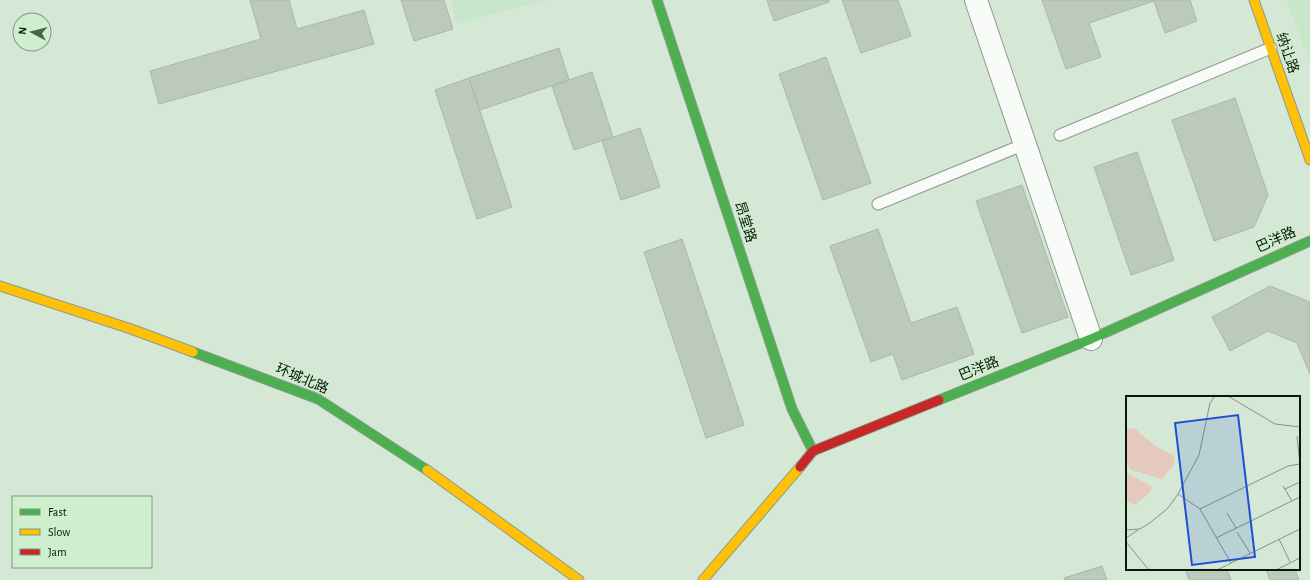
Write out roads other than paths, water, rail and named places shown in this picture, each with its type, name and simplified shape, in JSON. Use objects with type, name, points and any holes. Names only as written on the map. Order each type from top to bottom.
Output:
[{"type":"street","name":"昂堂路","points":[[657,0],[792,409],[813,451]]},
{"type":"street","points":[[976,0],[1091,339]]},
{"type":"street","name":"纳让路","points":[[1254,0],[1310,160]]},
{"type":"street","name":"巴洋路","points":[[703,580],[813,451],[1091,339],[1310,241]]},
{"type":"street","name":"环城北路","points":[[0,286],[131,329],[318,399],[429,471],[579,580]]},
{"type":"lane","points":[[1060,135],[1271,48]]},
{"type":"lane","points":[[878,204],[1025,144]]}]
